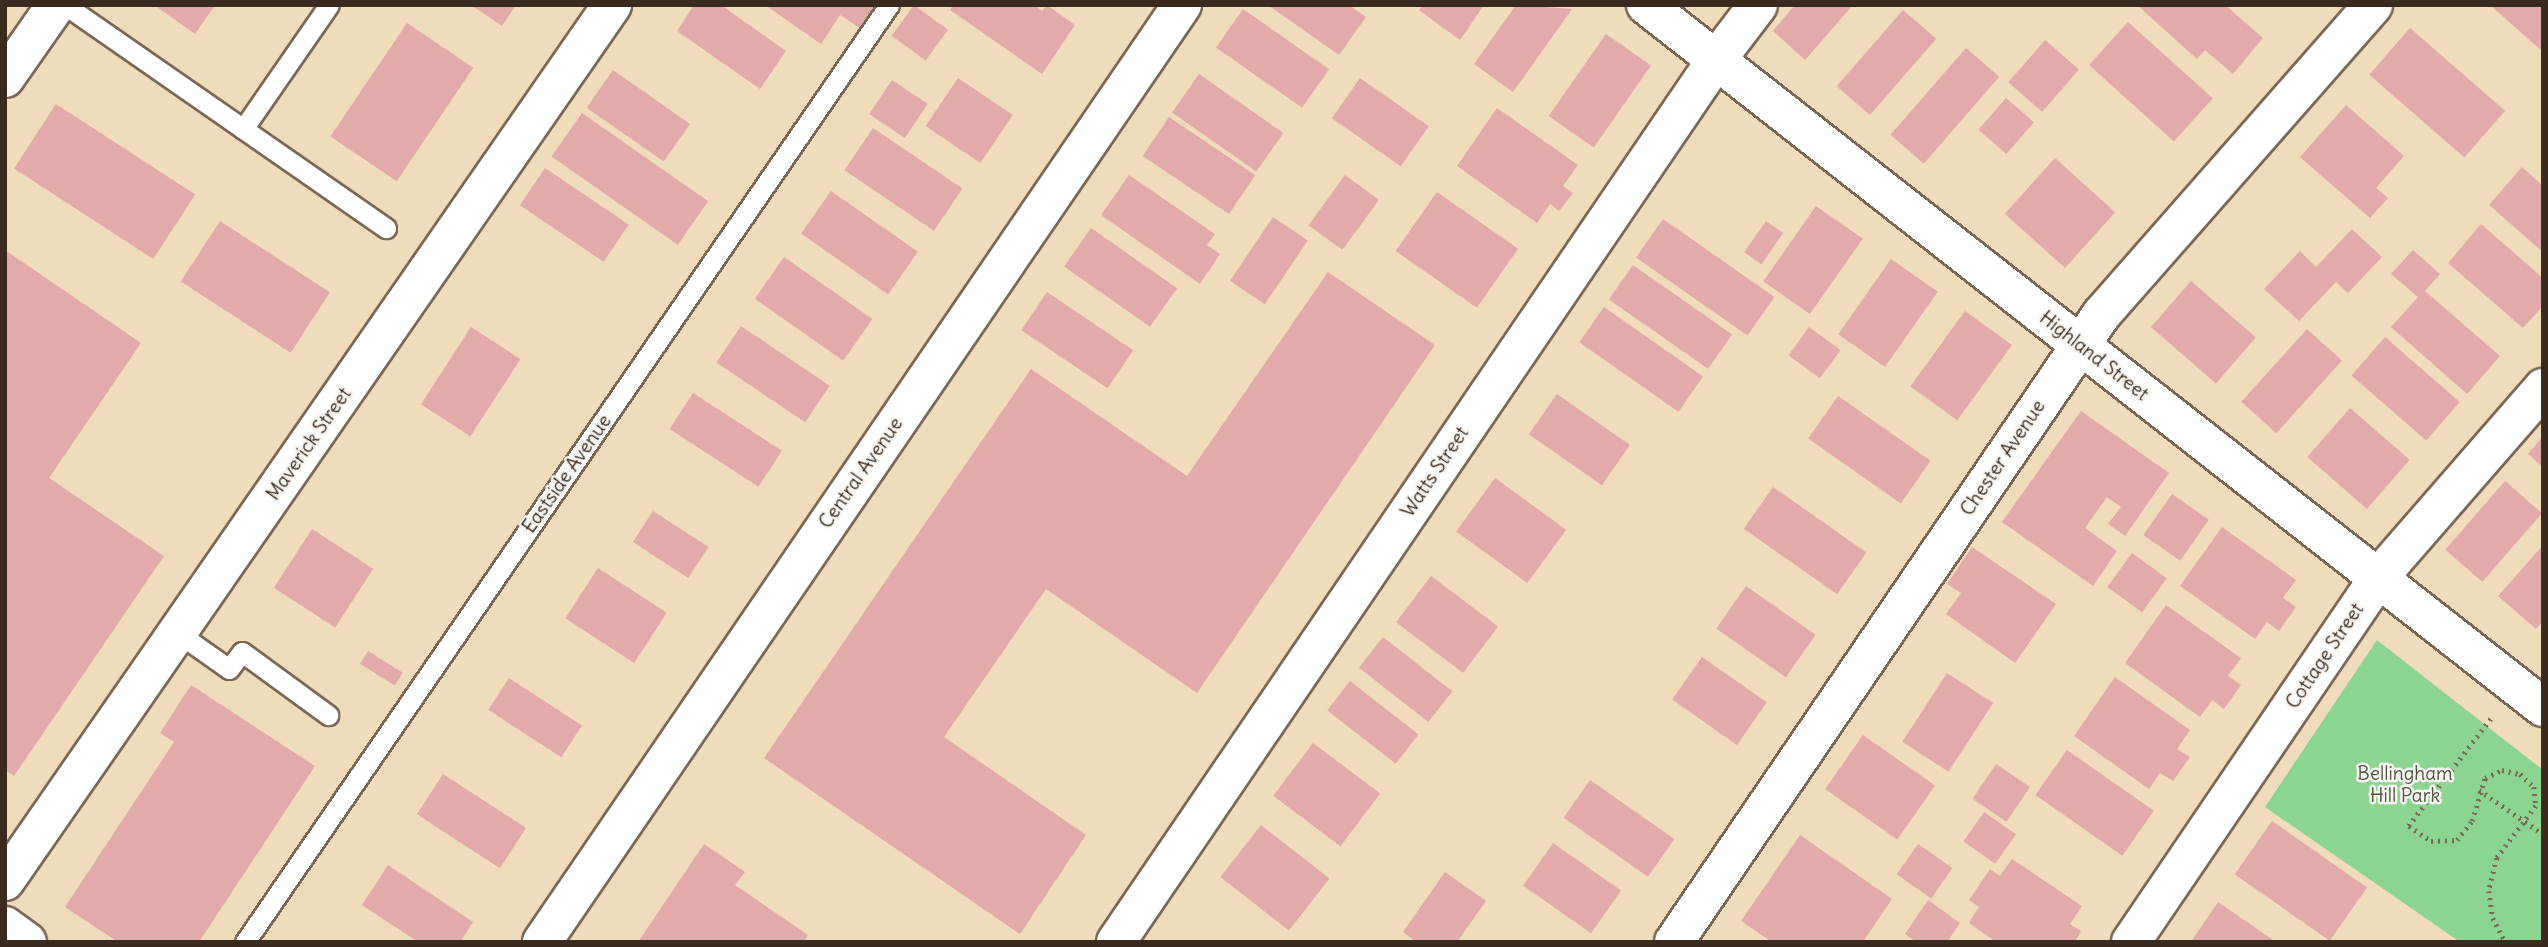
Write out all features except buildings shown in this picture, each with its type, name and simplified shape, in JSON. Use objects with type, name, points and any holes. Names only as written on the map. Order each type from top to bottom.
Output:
[{"type":"street","points":[[5,78],[56,5]]},
{"type":"street","name":"Maverick Street","points":[[5,881],[612,5]]},
{"type":"street","name":"Central Avenue","points":[[542,942],[1182,5]]},
{"type":"street","name":"Highland Street","points":[[1646,5],[2530,697]]},
{"type":"street","name":"Watts Street","points":[[1116,942],[1716,60],[1758,5]]},
{"type":"street","name":"Chester Avenue","points":[[1674,942],[2080,345],[2123,289],[2373,5]]},
{"type":"street","name":"Cottage Street","points":[[2131,942],[2378,578],[2543,388]]},
{"type":"street","points":[[5,926],[27,942]]},
{"type":"lane","points":[[65,5],[386,228]]},
{"type":"lane","points":[[243,129],[329,5]]},
{"type":"lane","name":"Eastside Avenue","points":[[245,942],[889,5]]},
{"type":"lane","points":[[178,633],[229,669],[242,652],[328,715]]},
{"type":"path","points":[[2505,942],[2493,918],[2489,891],[2497,858],[2536,806],[2534,787],[2520,774],[2502,770],[2485,778],[2479,790],[2472,821],[2457,840],[2431,841],[2409,826],[2530,697]]},
{"type":"path","points":[[2479,790],[2543,834]]},
{"type":"green space","name":"Bellingham Hill Park","points":[[2377,640],[2543,770],[2543,942],[2460,942],[2265,807]]}]
